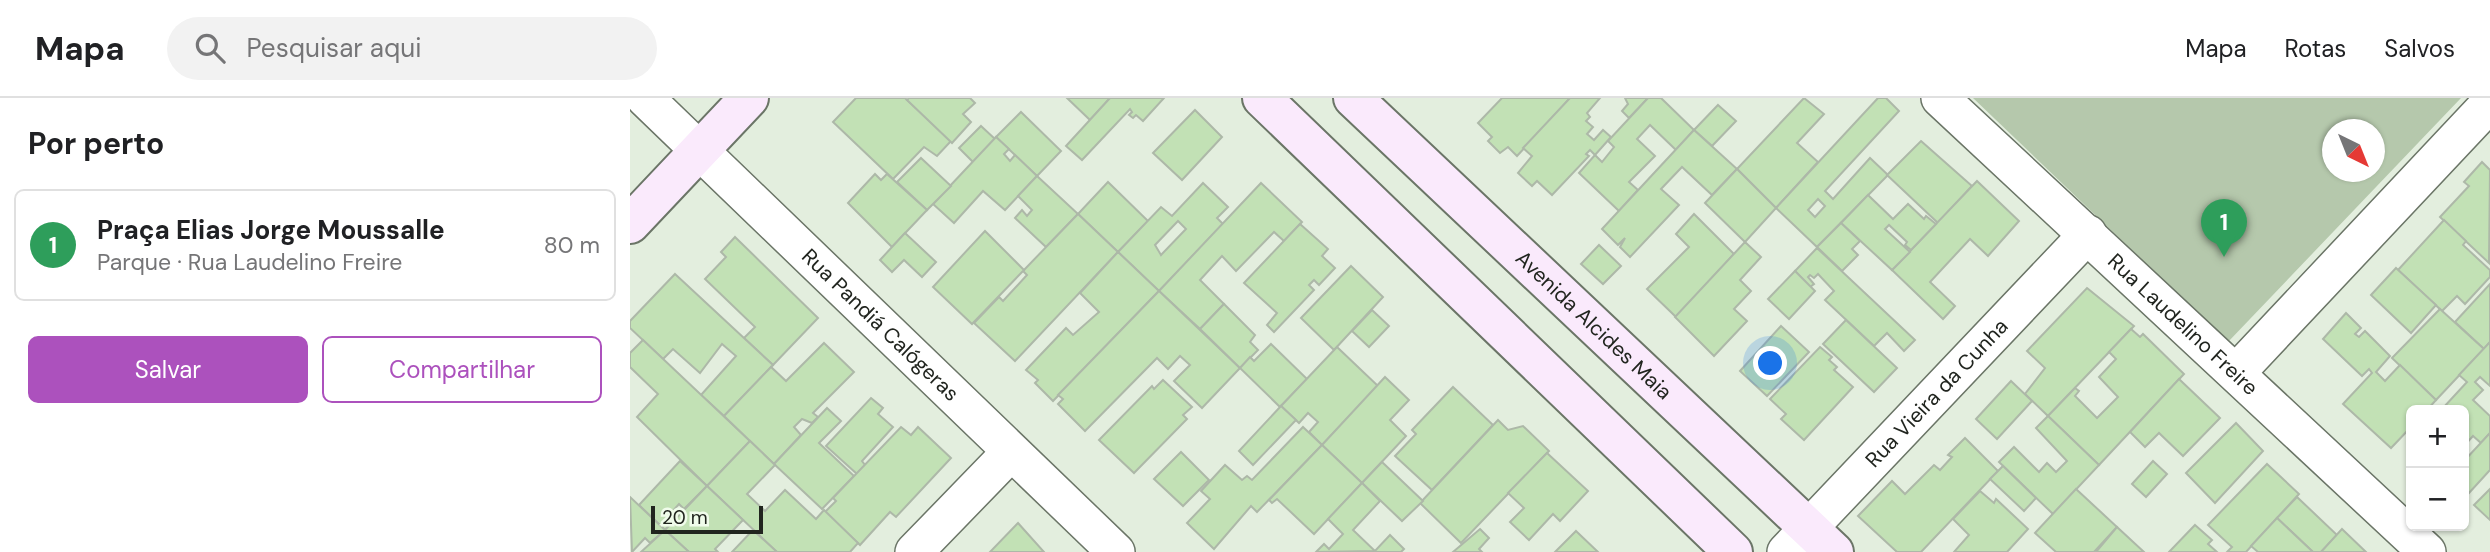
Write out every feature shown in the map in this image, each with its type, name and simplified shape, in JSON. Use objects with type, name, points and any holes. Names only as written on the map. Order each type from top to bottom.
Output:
[{"type":"street","name":"Rua Pandiá Calógeras","points":[[645,98],[1010,453],[1116,552]]},
{"type":"street","points":[[630,224],[750,98]]},
{"type":"street","points":[[1262,98],[1733,552]]},
{"type":"street","name":"Avenida Alcides Maia","points":[[1353,98],[1809,544]]},
{"type":"street","name":"Rua Laudelino Freire","points":[[1940,98],[2427,552]]},
{"type":"street","points":[[2236,373],[2490,103]]},
{"type":"street","name":"Rua Vieira da Cunha","points":[[1809,544],[2088,234]]},
{"type":"street","points":[[914,552],[1010,453]]},
{"type":"green space","points":[[1973,98],[2461,98],[2385,178],[2385,119],[2322,119],[2322,182],[2381,182],[2228,342]]},
{"type":"building","points":[[856,98],[905,98],[951,141],[937,156],[924,147],[893,179],[833,122]]},
{"type":"building","points":[[970,98],[975,103],[963,114],[971,122],[952,143],[907,100]]},
{"type":"building","points":[[1067,98],[1110,98],[1090,120]]},
{"type":"building","points":[[1110,98],[1164,98],[1143,121],[1136,115],[1133,118],[1129,115],[1132,112],[1130,109],[1082,160],[1066,146]]},
{"type":"building","points":[[1502,98],[1570,98],[1517,156],[1508,147],[1500,153],[1488,141],[1492,137],[1478,123]]},
{"type":"building","points":[[1570,98],[1600,98],[1587,113],[1590,117],[1586,121],[1593,127],[1587,134],[1594,140],[1603,130],[1611,137],[1595,155],[1590,150],[1586,154],[1589,156],[1552,195],[1537,181],[1532,186],[1518,173],[1532,156],[1523,148]]},
{"type":"building","points":[[1625,98],[1648,98],[1629,118],[1622,111],[1628,104]]},
{"type":"building","points":[[1648,98],[1661,98],[1694,130],[1676,150],[1650,125],[1637,139],[1655,156],[1629,182],[1638,190],[1619,211],[1579,173],[1595,155],[1602,162],[1614,147],[1608,141]]},
{"type":"building","points":[[1804,98],[1824,114],[1797,143],[1818,162],[1776,208],[1737,169]]},
{"type":"building","points":[[1878,98],[1886,98],[1899,111],[1825,191],[1833,199],[1870,158],[1888,175],[1817,247],[1776,208]],"holes":[[[1818,199],[1825,206],[1815,217],[1808,210]]]},
{"type":"building","points":[[1718,105],[1736,121],[1712,146],[1694,130]]},
{"type":"building","points":[[1195,110],[1222,137],[1182,180],[1153,153]]},
{"type":"building","points":[[1021,112],[1061,151],[1037,176],[996,137]]},
{"type":"building","points":[[981,126],[995,139],[973,162],[959,148]]},
{"type":"building","points":[[1694,130],[1737,169],[1712,195],[1682,167],[1661,189],[1679,205],[1630,257],[1620,247],[1625,238],[1618,245],[1602,229]]},
{"type":"building","points":[[996,137],[1009,149],[1004,154],[1010,161],[1015,155],[1037,176],[1005,210],[983,191],[954,223],[933,204]]},
{"type":"building","points":[[1921,141],[1972,186],[1938,223],[1887,175]]},
{"type":"building","points":[[921,158],[951,186],[927,210],[897,182]]},
{"type":"building","points":[[2482,162],[2490,170],[2489,263],[2440,217],[2469,186],[2464,182]]},
{"type":"building","points":[[1737,169],[1776,208],[1745,242],[1705,203]]},
{"type":"building","points":[[875,174],[881,180],[887,174],[927,210],[892,247],[848,203]]},
{"type":"building","points":[[1037,176],[1078,214],[1046,247],[1015,218],[1022,210],[1027,216],[1032,210],[1018,196]]},
{"type":"building","points":[[1977,181],[2019,221],[1988,256],[1970,239],[1930,282],[1955,306],[1943,319],[1892,270]]},
{"type":"building","points":[[1108,182],[1148,221],[1118,252],[1078,214]]},
{"type":"building","points":[[1203,183],[1228,207],[1217,218],[1223,224],[1159,291],[1118,252],[1161,207],[1172,216]],"holes":[[[1178,221],[1186,229],[1161,255],[1155,245]]]},
{"type":"building","points":[[1261,183],[1302,222],[1284,241],[1274,232],[1236,271],[1222,256],[1200,280],[1224,304],[1200,329],[1159,291]]},
{"type":"building","points":[[1868,195],[1893,219],[1908,204],[1924,219],[1926,216],[1936,224],[1911,250],[1905,245],[1907,242],[1889,225],[1885,229],[1910,252],[1892,270],[1841,223]]},
{"type":"building","points":[[1078,214],[1118,252],[1015,361],[974,323],[999,297],[1003,301],[1027,275],[1023,271]]},
{"type":"building","points":[[1694,214],[1734,254],[1676,317],[1647,289],[1689,247],[1676,234]]},
{"type":"building","points":[[2444,220],[2466,241],[2463,245],[2490,270],[2490,277],[2465,304],[2457,296],[2442,311],[2398,270]]},
{"type":"building","points":[[1841,223],[1860,241],[1852,249],[1858,255],[1842,271],[1817,247]]},
{"type":"building","points":[[1300,224],[1328,249],[1322,256],[1335,268],[1319,285],[1314,280],[1309,285],[1314,290],[1274,332],[1267,325],[1277,313],[1244,283]]},
{"type":"building","points":[[985,231],[1024,270],[972,324],[933,287]]},
{"type":"building","points":[[905,233],[936,262],[922,277],[904,260],[892,272],[880,260]]},
{"type":"building","points":[[735,237],[818,318],[773,365],[744,338],[755,327],[705,279],[726,257],[721,252]]},
{"type":"building","points":[[1745,242],[1761,257],[1740,280],[1751,291],[1734,309],[1747,321],[1714,356],[1675,317]]},
{"type":"building","points":[[1599,245],[1621,266],[1603,284],[1581,264]]},
{"type":"building","points":[[1817,248],[1915,340],[1904,351],[1887,333],[1874,346],[1825,300],[1834,291],[1818,274],[1814,278],[1810,275],[1808,277],[1814,284],[1810,287],[1795,271]]},
{"type":"building","points":[[1118,252],[1159,291],[1053,401],[1035,383],[1038,380],[1026,370],[1066,328],[1073,335],[1099,312],[1080,293]]},
{"type":"building","points":[[1351,266],[1383,297],[1334,350],[1301,318]]},
{"type":"building","points":[[2396,268],[2436,305],[2411,333],[2371,295]]},
{"type":"building","points":[[1795,271],[1815,291],[1789,319],[1768,299]]},
{"type":"building","points":[[675,274],[773,365],[724,416],[701,395],[736,356],[722,344],[700,373],[673,349],[663,359],[630,328],[630,321]]},
{"type":"building","points":[[2490,284],[2490,342],[2484,349],[2455,322]]},
{"type":"building","points":[[2087,288],[2134,326],[2048,416],[2025,394],[2045,368],[2027,351]]},
{"type":"building","points":[[1159,291],[1240,368],[1202,408],[1174,381],[1190,365],[1180,356],[1168,369],[1157,358],[1085,431],[1058,404],[1063,399],[1058,395]]},
{"type":"building","points":[[1224,304],[1255,335],[1250,342],[1258,350],[1240,368],[1200,329]]},
{"type":"building","points":[[2440,309],[2484,349],[2436,400],[2392,358]]},
{"type":"building","points":[[1372,310],[1389,326],[1369,347],[1352,331]]},
{"type":"building","points":[[2346,313],[2361,328],[2355,334],[2359,337],[2365,331],[2390,356],[2376,372],[2385,381],[2400,365],[2436,400],[2432,405],[2406,405],[2406,432],[2391,448],[2343,404],[2372,373],[2369,369],[2362,376],[2323,339]]},
{"type":"building","points":[[1846,320],[1897,368],[1874,392],[1823,344]]},
{"type":"building","points":[[1781,326],[1809,352],[1767,396],[1740,371]]},
{"type":"building","points":[[2131,329],[2140,337],[2143,334],[2184,374],[2099,465],[2048,416],[2075,388],[2079,391],[2075,396],[2097,418],[2118,397],[2099,377],[2116,359],[2109,352]]},
{"type":"building","points":[[643,340],[750,441],[707,486],[637,417],[658,394],[630,367],[630,353]]},
{"type":"building","points":[[2490,342],[2490,386],[2480,377],[2475,382],[2483,390],[2473,400],[2490,416],[2490,433],[2481,443],[2473,436],[2469,440],[2469,405],[2446,405],[2467,382],[2459,375]]},
{"type":"building","points":[[824,343],[854,372],[813,413],[818,417],[812,423],[802,419],[794,427],[801,435],[774,464],[724,416],[771,367],[786,381]]},
{"type":"building","points":[[1271,344],[1307,379],[1280,407],[1240,368],[1250,357],[1254,361]]},
{"type":"building","points":[[1337,347],[1378,386],[1322,445],[1309,432],[1318,422],[1308,413],[1299,423],[1281,406]]},
{"type":"building","points":[[1820,347],[1832,357],[1829,360],[1837,367],[1834,370],[1853,387],[1804,440],[1781,419],[1786,414],[1770,399]]},
{"type":"building","points":[[1385,377],[1409,400],[1390,420],[1406,436],[1362,483],[1322,445]]},
{"type":"building","points":[[2179,379],[2220,418],[2183,456],[2159,433],[2145,447],[2130,432]]},
{"type":"building","points":[[1163,380],[1192,407],[1183,415],[1187,419],[1134,473],[1099,440],[1152,386],[1154,389]]},
{"type":"building","points":[[2011,381],[2032,401],[1997,439],[1976,419]]},
{"type":"building","points":[[1453,387],[1493,425],[1432,490],[1395,456],[1416,434],[1412,430]]},
{"type":"building","points":[[871,398],[883,408],[878,414],[893,427],[862,461],[865,465],[857,474],[826,446]]},
{"type":"building","points":[[1281,406],[1296,420],[1253,465],[1239,451]]},
{"type":"building","points":[[827,408],[841,421],[819,443],[854,476],[822,509],[774,464]]},
{"type":"building","points":[[2048,416],[2099,465],[2053,514],[1999,462],[2014,447],[2039,472],[2047,463],[2056,472],[2067,461],[2036,428]]},
{"type":"building","points":[[1498,420],[1508,430],[1523,426],[1549,451],[1461,543],[1420,503]]},
{"type":"building","points":[[2236,423],[2263,451],[2215,503],[2186,473]]},
{"type":"building","points":[[901,427],[911,435],[918,427],[951,458],[896,517],[890,512],[860,545],[825,512],[836,501],[833,498]]},
{"type":"building","points":[[1303,427],[1322,445],[1257,512],[1251,506],[1214,549],[1187,523],[1210,499],[1201,491],[1225,465],[1242,480],[1247,476],[1252,480]]},
{"type":"building","points":[[2490,433],[2490,470],[2469,493],[2469,468],[2469,456]]},
{"type":"building","points":[[1965,438],[1998,471],[1921,552],[1897,552],[1858,516],[1892,481],[1905,494],[1934,465],[1940,470],[1952,457],[1948,455]]},
{"type":"building","points":[[750,441],[775,465],[747,494],[765,511],[785,490],[816,519],[824,510],[858,543],[850,552],[777,552],[707,486]]},
{"type":"building","points":[[1322,445],[1362,483],[1314,534],[1277,499],[1272,503],[1269,500]]},
{"type":"building","points":[[1181,452],[1209,480],[1183,506],[1154,479]]},
{"type":"building","points":[[1547,453],[1588,491],[1560,521],[1553,514],[1529,540],[1510,522],[1524,508],[1508,493]]},
{"type":"building","points":[[680,461],[707,486],[684,509],[679,504],[671,513],[676,518],[665,530],[639,505]]},
{"type":"building","points":[[2153,461],[2167,474],[2146,497],[2132,484]]},
{"type":"building","points":[[1382,462],[1423,501],[1402,521],[1362,483]]},
{"type":"building","points":[[2267,464],[2299,494],[2246,552],[2227,552],[2232,547],[2208,525]]},
{"type":"building","points":[[2003,466],[2036,498],[2024,511],[1990,479]]},
{"type":"building","points":[[1362,483],[1380,501],[1353,530],[1375,551],[1316,552],[1324,544],[1329,549],[1343,534],[1328,519]]},
{"type":"building","points":[[707,486],[743,520],[715,549],[718,552],[689,552],[665,530]]},
{"type":"building","points":[[2076,489],[2117,527],[2094,552],[2056,552],[2035,533]]},
{"type":"building","points":[[2490,489],[2490,520],[2474,505]]},
{"type":"building","points":[[1980,491],[1994,503],[1996,499],[2028,529],[2007,552],[1954,552],[1969,535],[1953,519]]},
{"type":"building","points":[[630,497],[665,530],[650,543],[645,538],[632,552]]},
{"type":"building","points":[[2297,497],[2337,535],[2321,552],[2313,552],[2277,518]]},
{"type":"building","points":[[2277,518],[2313,552],[2258,552],[2251,546]]},
{"type":"building","points":[[1018,523],[1044,552],[990,552]]},
{"type":"building","points":[[2195,525],[2212,540],[2208,544],[2217,552],[2169,552]]},
{"type":"building","points":[[2117,527],[2144,552],[2096,552]]},
{"type":"building","points":[[1480,529],[1489,538],[1479,549],[1482,552],[1453,552]]},
{"type":"building","points":[[2342,529],[2366,552],[2321,552]]},
{"type":"building","points":[[665,530],[689,552],[641,552]]},
{"type":"building","points":[[753,530],[777,552],[732,552]]},
{"type":"building","points":[[1576,531],[1598,552],[1555,552]]},
{"type":"building","points":[[1390,535],[1404,549],[1401,552],[1374,552]]},
{"type":"place","name":"Praça Elias Jorge Moussalle","points":[[2224,257]]}]
